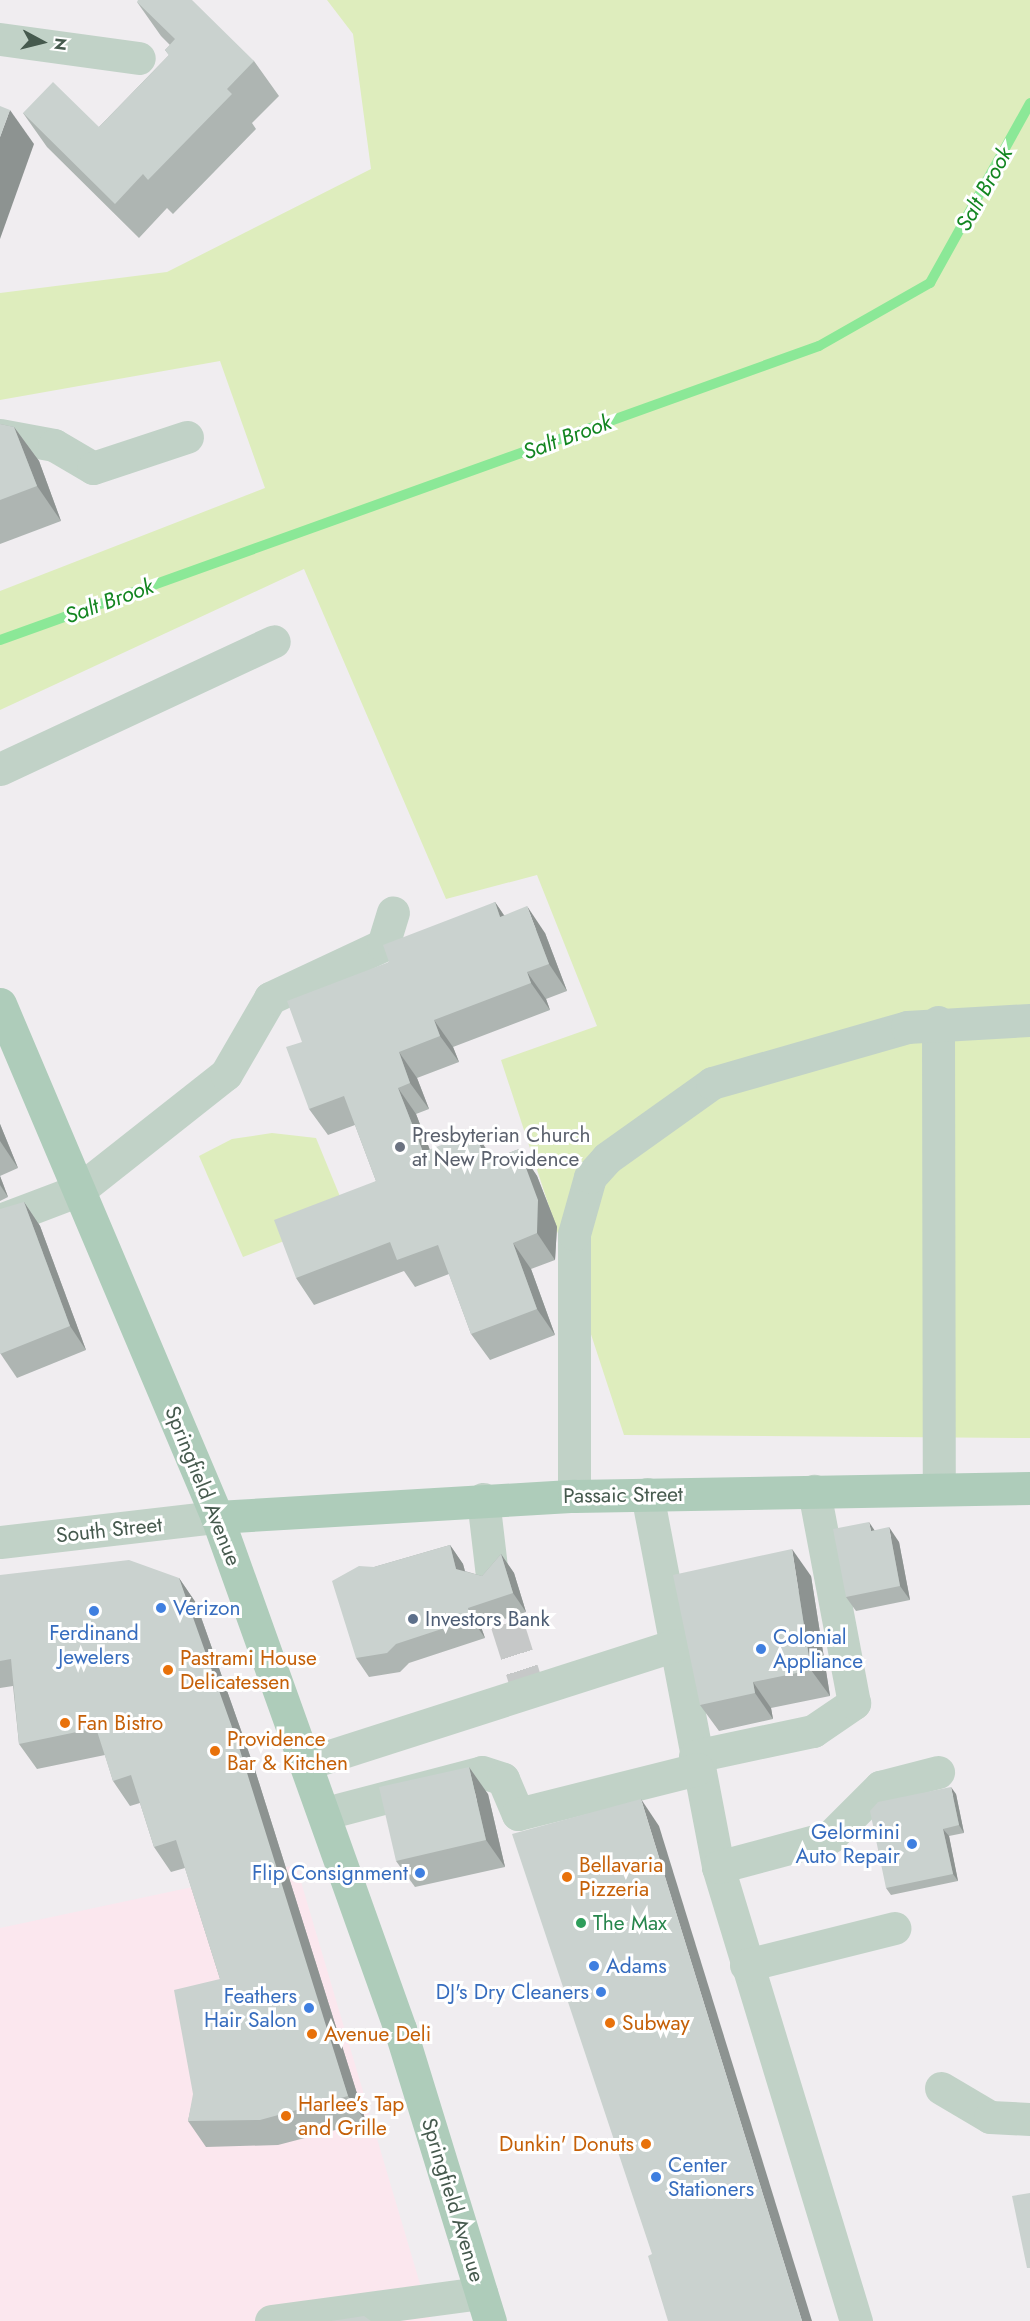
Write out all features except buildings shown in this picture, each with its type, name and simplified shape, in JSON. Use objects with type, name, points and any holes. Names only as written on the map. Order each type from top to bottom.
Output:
[{"type":"main road","name":"Springfield Avenue","points":[[0,1004],[217,1517],[326,1813],[400,2029],[486,2307]]},
{"type":"main road","name":"Passaic Street","points":[[217,1517],[483,1499],[1030,1488]]},
{"type":"street","points":[[0,39],[139,58]]},
{"type":"street","points":[[0,435],[54,445],[93,468],[187,437]]},
{"type":"street","points":[[0,769],[274,641]]},
{"type":"street","points":[[0,1220],[79,1190],[226,1074],[270,998],[383,945],[393,912]]},
{"type":"street","points":[[574,1496],[574,1234],[590,1177],[624,1141],[712,1083],[938,1022],[1030,1020]]},
{"type":"street","points":[[938,1022],[939,1489]]},
{"type":"street","points":[[326,1813],[482,1772],[503,1779],[518,1814],[813,1731],[854,1703],[814,1491]]},
{"type":"street","points":[[647,1494],[696,1763],[718,1867],[856,2321]]},
{"type":"street","points":[[483,1499],[492,1570]]},
{"type":"street","name":"South Street","points":[[0,1542],[217,1517]]},
{"type":"street","points":[[308,1763],[675,1645]]},
{"type":"street","points":[[718,1867],[830,1837],[880,1787],[939,1772]]},
{"type":"street","points":[[746,1965],[894,1928]]},
{"type":"street","points":[[941,2088],[990,2117],[1030,2119]]},
{"type":"street","points":[[271,2321],[486,2307]]},
{"type":"shaded area","points":[[296,1865],[431,2321],[0,2321],[0,1928]]},
{"type":"green space","points":[[327,0],[1030,0],[1030,1438],[624,1435],[501,1060],[597,1026],[537,875],[446,899],[304,569],[0,710],[0,591],[265,488],[220,361],[0,400],[0,293],[167,272],[371,169],[353,34]]},
{"type":"green space","points":[[272,1133],[316,1138],[348,1216],[243,1257],[199,1156],[232,1139]]},
{"type":"waterway","name":"Salt Brook","points":[[0,640],[819,346],[930,283],[1030,103]]},
{"type":"tunnel","points":[[492,1576],[529,1692]]},
{"type":"place","name":"Presbyterian Church at New Providence","points":[[400,1147]]},
{"type":"place","name":"Verizon","points":[[161,1608]]},
{"type":"place","name":"Ferdinand Jewelers","points":[[94,1611]]},
{"type":"place","name":"Investors Bank","points":[[413,1619]]},
{"type":"place","name":"Colonial Appliance","points":[[761,1649]]},
{"type":"place","name":"Pastrami House Delicatessen","points":[[168,1670]]},
{"type":"place","name":"Fan Bistro","points":[[65,1723]]},
{"type":"place","name":"Providence Bar & Kitchen","points":[[215,1751]]},
{"type":"place","name":"Gelormini Auto Repair","points":[[912,1844]]},
{"type":"place","name":"Flip Consignment","points":[[420,1873]]},
{"type":"place","name":"Bellavaria Pizzeria","points":[[567,1877]]},
{"type":"place","name":"The Max","points":[[581,1923]]},
{"type":"place","name":"Adams","points":[[594,1966]]},
{"type":"place","name":"DJ's Dry Cleaners","points":[[601,1992]]},
{"type":"place","name":"Feathers Hair Salon","points":[[309,2008]]},
{"type":"place","name":"Subway","points":[[610,2023]]},
{"type":"place","name":"Avenue Deli","points":[[312,2034]]},
{"type":"place","name":"Harlee’s Tap and Grille","points":[[286,2116]]},
{"type":"place","name":"Dunkin' Donuts","points":[[646,2144]]},
{"type":"place","name":"Center Stationers","points":[[656,2177]]}]
